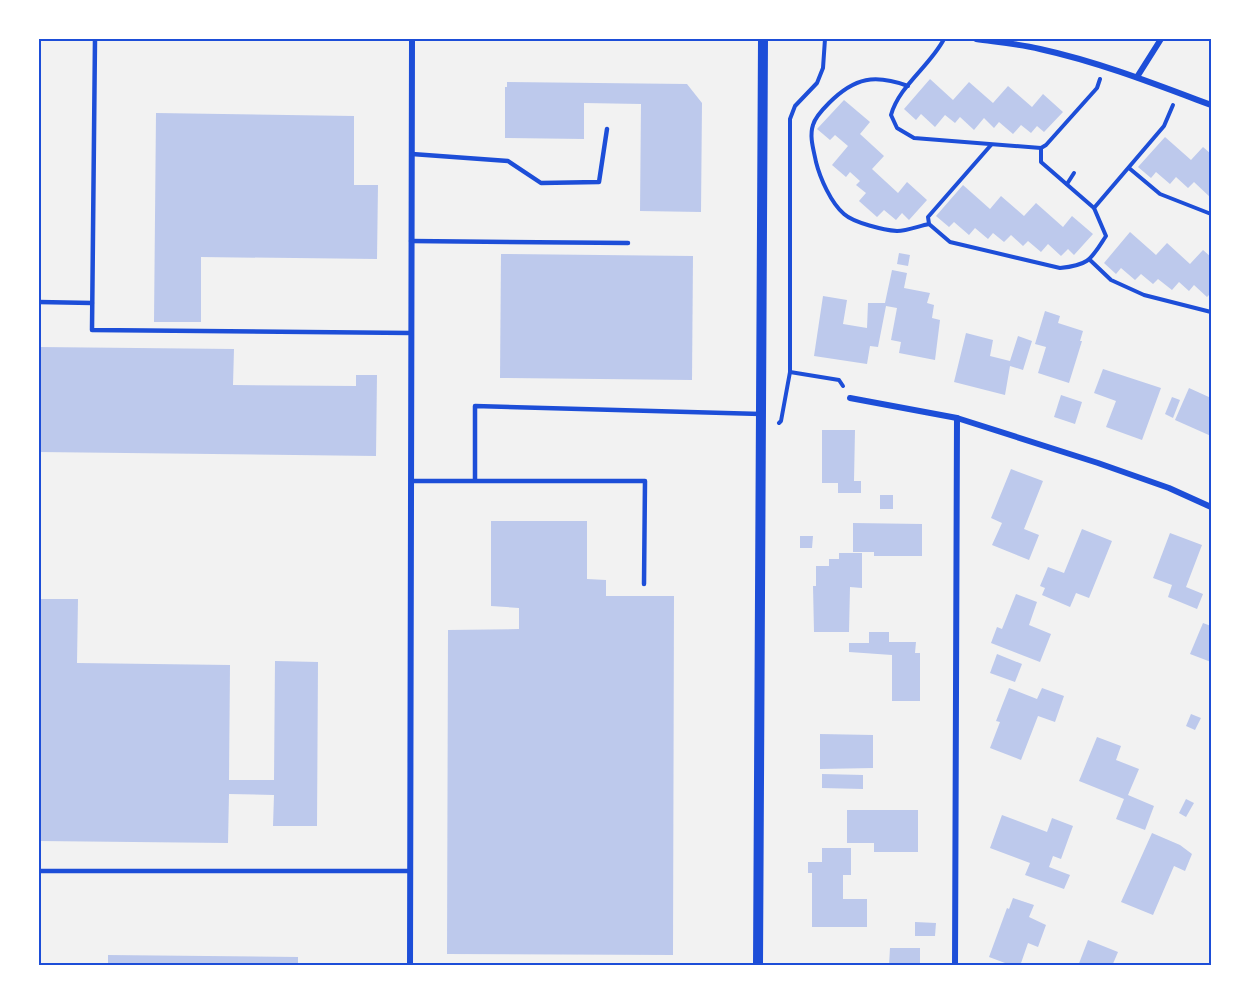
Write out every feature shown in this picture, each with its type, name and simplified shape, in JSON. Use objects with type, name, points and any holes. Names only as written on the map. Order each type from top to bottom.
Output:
[{"type":"street","points":[[410,966],[412,39]]},
{"type":"street","points":[[758,966],[763,39]]},
{"type":"street","points":[[976,39],[1038,48],[1137,77],[1211,105]]},
{"type":"street","points":[[1137,77],[1161,39]]},
{"type":"street","points":[[850,398],[957,418],[1098,463],[1169,488],[1211,507]]},
{"type":"street","points":[[955,966],[957,418]]},
{"type":"lane","points":[[95,39],[92,330],[411,333]]},
{"type":"lane","points":[[412,154],[508,161],[541,183],[599,182],[607,129]]},
{"type":"lane","points":[[411,241],[628,243]]},
{"type":"lane","points":[[39,302],[92,303]]},
{"type":"lane","points":[[475,480],[475,406],[761,414]]},
{"type":"lane","points":[[411,482],[645,481],[644,584]]},
{"type":"lane","points":[[39,871],[410,871]]},
{"type":"path","points":[[760,440],[781,421],[790,372],[790,119],[795,106],[817,83],[823,68],[825,39]]},
{"type":"path","points":[[944,39],[936,53],[894,103],[891,115],[897,128],[914,138],[1041,148],[1097,88],[1104,67]]},
{"type":"path","points":[[908,86],[888,79],[869,79],[847,88],[819,114],[813,125],[812,142],[818,170],[835,204],[845,215],[864,224],[898,231],[928,224]]},
{"type":"path","points":[[1094,208],[1164,126],[1179,93]]},
{"type":"path","points":[[928,224],[928,217],[991,145]]},
{"type":"path","points":[[928,224],[950,242],[1060,268],[1076,267],[1090,260],[1106,236],[1094,208],[1041,162],[1041,148]]},
{"type":"path","points":[[1129,168],[1160,194],[1211,214]]},
{"type":"path","points":[[1067,184],[1074,173]]},
{"type":"path","points":[[1090,260],[1111,280],[1136,291],[1211,312]]},
{"type":"path","points":[[790,372],[839,380],[850,398]]},
{"type":"building","points":[[930,79],[953,100],[969,82],[993,103],[1008,86],[1032,107],[1043,94],[1063,112],[1044,132],[1037,126],[1031,133],[1021,125],[1013,134],[999,122],[994,128],[984,118],[974,130],[960,117],[955,123],[945,115],[935,127],[921,114],[916,120],[904,109]]},
{"type":"building","points":[[507,82],[687,84],[702,103],[701,212],[640,211],[641,104],[584,103],[584,139],[505,138],[505,87],[507,87]]},
{"type":"building","points":[[844,100],[870,122],[860,134],[884,156],[872,169],[898,193],[907,182],[927,200],[909,220],[902,213],[896,220],[884,210],[877,217],[859,201],[866,193],[856,185],[860,181],[850,172],[846,177],[832,165],[848,146],[835,135],[830,140],[817,129]]},
{"type":"building","points":[[156,113],[354,116],[354,185],[378,185],[377,259],[201,257],[201,322],[154,322]]},
{"type":"building","points":[[1165,137],[1191,160],[1203,147],[1211,154],[1211,198],[1194,182],[1188,188],[1176,177],[1170,184],[1156,172],[1151,178],[1138,167]]},
{"type":"building","points":[[963,185],[990,209],[1001,196],[1024,216],[1036,203],[1063,227],[1072,216],[1093,234],[1074,255],[1068,249],[1061,256],[1048,244],[1041,252],[1028,241],[1023,246],[1011,235],[1004,242],[993,233],[988,239],[975,228],[969,235],[954,222],[949,227],[936,216]]},
{"type":"building","points":[[1130,232],[1156,255],[1167,243],[1190,264],[1203,250],[1211,257],[1211,293],[1207,297],[1194,285],[1189,291],[1179,282],[1172,290],[1158,279],[1153,284],[1141,274],[1135,280],[1121,268],[1116,274],[1104,263]]},
{"type":"building","points":[[899,253],[910,255],[908,266],[897,264]]},
{"type":"building","points":[[501,254],[693,256],[692,380],[500,378]]},
{"type":"building","points":[[892,270],[907,273],[904,288],[930,293],[927,303],[934,305],[932,318],[940,320],[935,360],[899,353],[901,342],[891,340],[897,308],[886,306],[878,347],[870,346],[867,364],[814,356],[823,296],[847,300],[843,324],[867,328],[868,303],[885,303]]},
{"type":"building","points":[[1045,311],[1060,316],[1058,323],[1083,331],[1069,383],[1038,373],[1046,347],[1035,344]]},
{"type":"building","points":[[966,333],[993,340],[990,356],[1010,361],[1018,336],[1032,341],[1023,370],[1010,366],[1005,395],[954,382]]},
{"type":"building","points":[[39,347],[234,349],[233,385],[356,386],[356,375],[377,375],[376,456],[39,452]]},
{"type":"building","points":[[1103,369],[1161,388],[1142,440],[1106,427],[1116,401],[1094,393]]},
{"type":"building","points":[[1189,388],[1211,398],[1211,436],[1175,420]]},
{"type":"building","points":[[1061,395],[1082,402],[1075,424],[1054,417]]},
{"type":"building","points":[[1172,397],[1180,400],[1173,418],[1165,414]]},
{"type":"building","points":[[822,430],[855,430],[854,481],[861,481],[861,493],[838,493],[838,483],[822,483]]},
{"type":"building","points":[[1011,469],[1043,481],[1024,529],[1039,535],[1029,560],[992,545],[1002,523],[991,518]]},
{"type":"building","points":[[880,495],[893,495],[893,509],[880,509]]},
{"type":"building","points":[[491,521],[587,521],[587,579],[606,580],[606,596],[674,596],[673,955],[447,954],[448,630],[519,629],[519,608],[491,606]]},
{"type":"building","points":[[853,523],[922,524],[922,556],[874,556],[874,552],[853,552]]},
{"type":"building","points":[[1082,529],[1112,541],[1089,598],[1076,593],[1070,607],[1042,595],[1045,588],[1040,586],[1048,567],[1064,573]]},
{"type":"building","points":[[1170,533],[1202,545],[1186,587],[1203,594],[1197,609],[1168,597],[1172,585],[1153,578]]},
{"type":"building","points":[[800,536],[813,536],[812,548],[800,548]]},
{"type":"building","points":[[839,553],[862,553],[862,588],[850,587],[849,632],[814,632],[813,586],[816,586],[816,566],[829,566],[829,559],[839,559]]},
{"type":"building","points":[[1016,594],[1037,602],[1029,625],[1051,634],[1040,662],[991,643],[997,627],[1002,629]]},
{"type":"building","points":[[39,599],[78,599],[77,663],[230,665],[229,780],[274,780],[275,661],[318,662],[317,826],[273,826],[274,795],[229,794],[228,843],[39,841]]},
{"type":"building","points":[[1203,623],[1211,626],[1211,662],[1190,654]]},
{"type":"building","points":[[869,632],[889,632],[889,642],[916,642],[915,653],[920,653],[920,701],[892,701],[892,655],[849,652],[849,643],[869,643]]},
{"type":"building","points":[[997,654],[1022,664],[1015,682],[990,673]]},
{"type":"building","points":[[1009,688],[1037,699],[1042,688],[1064,696],[1055,722],[1038,716],[1021,760],[990,748],[1000,722],[996,721]]},
{"type":"building","points":[[1191,714],[1201,718],[1195,730],[1186,726]]},
{"type":"building","points":[[820,734],[873,735],[873,768],[820,769]]},
{"type":"building","points":[[1097,737],[1121,746],[1116,760],[1139,769],[1128,795],[1154,806],[1145,830],[1116,819],[1124,799],[1079,781]]},
{"type":"building","points":[[822,774],[863,775],[863,789],[822,788]]},
{"type":"building","points":[[1186,799],[1194,803],[1186,817],[1179,813]]},
{"type":"building","points":[[847,810],[918,810],[918,852],[874,852],[874,843],[847,843]]},
{"type":"building","points":[[1002,815],[1047,832],[1052,818],[1073,826],[1061,859],[1053,856],[1049,867],[1070,875],[1064,889],[1025,875],[1030,863],[990,848]]},
{"type":"building","points":[[1152,833],[1180,845],[1192,854],[1185,871],[1174,866],[1153,915],[1121,902]]},
{"type":"building","points":[[822,848],[851,848],[851,875],[843,875],[843,899],[867,899],[867,927],[812,927],[812,873],[808,873],[808,862],[822,862]]},
{"type":"building","points":[[1013,898],[1034,905],[1029,917],[1046,925],[1038,947],[1028,943],[1020,966],[1013,966],[989,957]]},
{"type":"building","points":[[915,922],[936,923],[935,936],[915,936]]},
{"type":"building","points":[[1088,940],[1118,952],[1112,966],[1078,966]]},
{"type":"building","points":[[890,948],[920,948],[920,966],[889,966]]},
{"type":"building","points":[[108,955],[298,957],[298,966],[108,966]]}]
